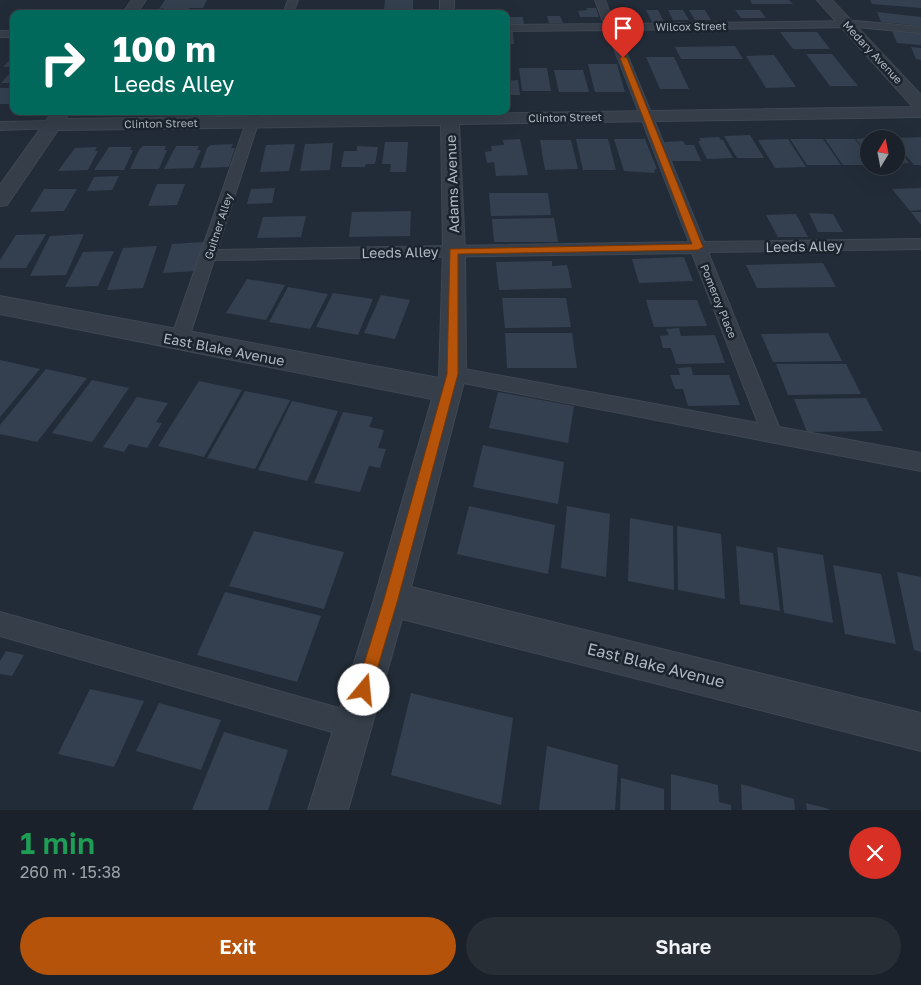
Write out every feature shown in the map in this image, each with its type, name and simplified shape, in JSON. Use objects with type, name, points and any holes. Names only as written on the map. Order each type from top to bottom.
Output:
[{"type":"street","name":"Medary Avenue","points":[[824,0],[921,105]]},
{"type":"street","name":"Clinton Street","points":[[57,118],[450,115],[646,116],[921,112]]},
{"type":"street","name":"Adams Avenue","points":[[328,810],[391,599],[450,383],[454,251],[450,115]]},
{"type":"street","points":[[0,200],[57,118]]},
{"type":"street","name":"East Blake Avenue","points":[[0,305],[179,341],[450,383]]},
{"type":"street","name":"East Blake Avenue","points":[[391,599],[921,732]]},
{"type":"lane","name":"Pomeroy Place","points":[[600,0],[772,434]]},
{"type":"lane","name":"Wilcox Street","points":[[510,28],[847,24]]},
{"type":"lane","points":[[847,24],[921,30]]},
{"type":"lane","name":"Guitner Alley","points":[[179,341],[254,117]]},
{"type":"lane","name":"Clinton Street","points":[[0,126],[57,118]]},
{"type":"lane","name":"Leeds Alley","points":[[208,255],[921,244]]},
{"type":"lane","points":[[450,383],[772,434],[921,462]]},
{"type":"lane","points":[[0,624],[353,725]]},
{"type":"building","points":[[165,0],[207,0],[203,8],[189,8],[188,10],[159,9]]},
{"type":"building","points":[[385,0],[413,0],[413,10],[384,10]]},
{"type":"building","points":[[750,0],[789,0],[793,4],[752,4]]},
{"type":"building","points":[[870,0],[921,0],[921,8],[872,4]]},
{"type":"building","points":[[586,8],[596,8],[599,17],[580,17],[578,11],[587,10]]},
{"type":"building","points":[[646,10],[658,10],[664,22],[652,22]]},
{"type":"building","points":[[668,10],[683,10],[689,20],[673,20]]},
{"type":"building","points":[[689,10],[705,10],[711,20],[695,20]]},
{"type":"building","points":[[735,10],[760,10],[766,18],[741,18]]},
{"type":"building","points":[[877,12],[921,17],[921,26],[881,22]]},
{"type":"building","points":[[547,16],[560,16],[563,23],[549,23]]},
{"type":"building","points":[[510,17],[523,17],[524,24],[510,24]]},
{"type":"building","points":[[892,31],[921,33],[921,45],[897,43]]},
{"type":"building","points":[[510,32],[513,32],[514,44],[510,44]]},
{"type":"building","points":[[780,32],[817,32],[830,49],[793,49]]},
{"type":"building","points":[[735,46],[743,59],[681,59],[675,47]]},
{"type":"building","points":[[911,47],[921,48],[921,60],[916,59]]},
{"type":"building","points":[[806,54],[832,54],[858,86],[830,86]]},
{"type":"building","points":[[774,55],[796,87],[766,88],[746,56]]},
{"type":"building","points":[[646,57],[674,57],[689,89],[660,89]]},
{"type":"building","points":[[10,59],[10,67],[3,67]]},
{"type":"building","points":[[588,64],[617,64],[625,92],[595,92]]},
{"type":"building","points":[[519,68],[547,68],[551,91],[522,91]]},
{"type":"building","points":[[554,70],[583,70],[589,92],[559,92]]},
{"type":"building","points":[[10,73],[10,83],[1,83]]},
{"type":"building","points":[[518,80],[520,95],[510,95],[510,81]]},
{"type":"building","points":[[0,88],[10,88],[10,104],[0,104]]},
{"type":"building","points":[[750,135],[764,158],[737,158],[724,136]]},
{"type":"building","points":[[719,137],[723,140],[733,158],[707,159],[698,141],[701,141],[699,138]]},
{"type":"building","points":[[921,137],[921,165],[914,165],[905,154],[905,138]]},
{"type":"building","points":[[520,139],[528,175],[496,176],[494,162],[487,163],[485,152],[492,151],[491,146],[504,145],[503,140]]},
{"type":"building","points":[[576,139],[608,139],[616,170],[583,170]]},
{"type":"building","points":[[614,139],[645,139],[657,169],[654,170],[655,173],[624,171]]},
{"type":"building","points":[[788,139],[806,167],[775,168],[758,140]]},
{"type":"building","points":[[790,139],[823,139],[841,165],[807,165]]},
{"type":"building","points":[[825,139],[855,139],[860,145],[860,165],[843,165]]},
{"type":"building","points":[[540,140],[571,140],[578,169],[545,170]]},
{"type":"building","points":[[683,141],[685,145],[694,145],[701,161],[672,161],[664,142]]},
{"type":"building","points":[[385,142],[408,142],[406,172],[390,172],[391,164],[382,164]]},
{"type":"building","points":[[333,143],[330,170],[300,171],[305,144]]},
{"type":"building","points":[[233,144],[231,148],[235,148],[229,167],[200,168],[207,148],[211,145]]},
{"type":"building","points":[[295,144],[289,171],[260,172],[266,145]]},
{"type":"building","points":[[143,146],[166,146],[164,150],[167,150],[159,169],[130,169],[139,150]]},
{"type":"building","points":[[176,146],[199,146],[197,150],[201,150],[193,168],[164,169]]},
{"type":"building","points":[[357,146],[378,147],[375,164],[366,164],[365,167],[341,167],[344,151],[357,151]]},
{"type":"building","points":[[97,147],[95,151],[98,151],[88,170],[58,171],[75,148]]},
{"type":"building","points":[[109,147],[132,147],[130,150],[133,150],[124,170],[94,170]]},
{"type":"building","points":[[119,176],[112,190],[87,191],[94,177]]},
{"type":"building","points":[[157,184],[185,184],[177,205],[148,206]]},
{"type":"building","points":[[275,188],[272,203],[247,204],[251,189]]},
{"type":"building","points":[[921,188],[921,210],[910,211],[892,189]]},
{"type":"building","points":[[44,189],[77,189],[64,211],[30,212]]},
{"type":"building","points":[[489,193],[548,193],[551,215],[491,216]]},
{"type":"building","points":[[411,211],[410,236],[349,237],[352,212]]},
{"type":"building","points":[[911,212],[921,212],[921,225]]},
{"type":"building","points":[[809,213],[833,214],[843,232],[818,232]]},
{"type":"building","points":[[796,214],[808,237],[778,237],[766,215]]},
{"type":"building","points":[[306,216],[301,237],[257,238],[263,217]]},
{"type":"building","points":[[554,218],[558,242],[494,242],[492,219]]},
{"type":"building","points":[[46,234],[26,268],[0,268],[0,260],[16,235]]},
{"type":"building","points":[[84,234],[66,275],[30,276],[50,236]]},
{"type":"building","points":[[204,242],[196,271],[163,273],[172,244]]},
{"type":"building","points":[[157,246],[143,288],[107,290],[123,248]]},
{"type":"building","points":[[114,251],[98,286],[65,287],[83,252]]},
{"type":"building","points":[[684,257],[693,281],[639,283],[632,259]]},
{"type":"building","points":[[552,261],[552,266],[567,265],[572,288],[499,290],[496,262]]},
{"type":"building","points":[[823,263],[836,287],[757,288],[746,265]]},
{"type":"building","points":[[247,279],[285,285],[266,320],[226,313]]},
{"type":"building","points":[[288,287],[328,294],[310,329],[269,322]]},
{"type":"building","points":[[333,293],[373,299],[358,335],[316,327]]},
{"type":"building","points":[[381,295],[410,300],[395,339],[364,333]]},
{"type":"building","points":[[502,298],[566,298],[571,327],[505,328]]},
{"type":"building","points":[[646,300],[697,300],[707,326],[654,327]]},
{"type":"building","points":[[679,328],[681,336],[715,335],[725,363],[676,364],[671,348],[663,348],[660,336],[669,335],[666,329]]},
{"type":"building","points":[[505,333],[572,333],[577,368],[507,368]]},
{"type":"building","points":[[828,333],[842,361],[773,362],[761,334]]},
{"type":"building","points":[[0,360],[40,369],[0,417]]},
{"type":"building","points":[[776,364],[846,364],[861,394],[788,395]]},
{"type":"building","points":[[691,367],[693,375],[729,375],[740,405],[688,406],[683,389],[675,389],[670,375],[680,375],[678,368]]},
{"type":"building","points":[[46,369],[87,378],[37,442],[0,434],[0,425]]},
{"type":"building","points":[[92,380],[129,388],[92,442],[52,433]]},
{"type":"building","points":[[199,381],[242,390],[204,457],[158,446]]},
{"type":"building","points":[[245,391],[290,400],[255,469],[207,458]]},
{"type":"building","points":[[498,392],[574,406],[568,443],[489,428]]},
{"type":"building","points":[[137,397],[168,403],[156,422],[162,423],[147,448],[129,444],[124,452],[103,447]]},
{"type":"building","points":[[866,398],[883,431],[807,432],[794,399]]},
{"type":"building","points":[[292,401],[338,411],[307,481],[258,470]]},
{"type":"building","points":[[343,412],[373,417],[369,427],[384,430],[378,448],[386,449],[380,468],[369,466],[360,492],[314,483]]},
{"type":"building","points":[[483,445],[564,462],[558,504],[473,487]]},
{"type":"building","points":[[469,506],[555,525],[548,574],[457,554]]},
{"type":"building","points":[[567,506],[610,514],[606,577],[561,568]]},
{"type":"building","points":[[630,518],[673,526],[674,590],[628,581]]},
{"type":"building","points":[[677,526],[721,534],[725,599],[678,590]]},
{"type":"building","points":[[254,531],[344,552],[324,609],[229,586]]},
{"type":"building","points":[[736,546],[773,553],[780,611],[740,604]]},
{"type":"building","points":[[777,547],[823,555],[833,623],[784,613]]},
{"type":"building","points":[[833,565],[881,574],[896,644],[845,634]]},
{"type":"building","points":[[897,572],[921,577],[921,652],[914,650]]},
{"type":"building","points":[[225,592],[321,616],[297,682],[197,655]]},
{"type":"building","points":[[6,651],[24,655],[12,676],[0,674],[0,661]]},
{"type":"building","points":[[90,689],[144,701],[114,767],[58,754]]},
{"type":"building","points":[[411,693],[513,718],[501,805],[391,775]]},
{"type":"building","points":[[159,703],[221,720],[201,770],[136,751]]},
{"type":"building","points":[[224,732],[288,750],[268,810],[192,810]]},
{"type":"building","points":[[547,746],[618,765],[615,810],[539,810]]},
{"type":"building","points":[[671,774],[718,785],[719,802],[731,805],[731,810],[671,810]]},
{"type":"building","points":[[621,778],[664,789],[664,810],[620,810]]},
{"type":"building","points":[[741,784],[794,799],[795,810],[742,810]]},
{"type":"building","points":[[806,803],[829,809],[829,810],[807,810]]},
{"type":"route","points":[[364,690],[453,374],[454,251],[698,247],[623,58]]}]
